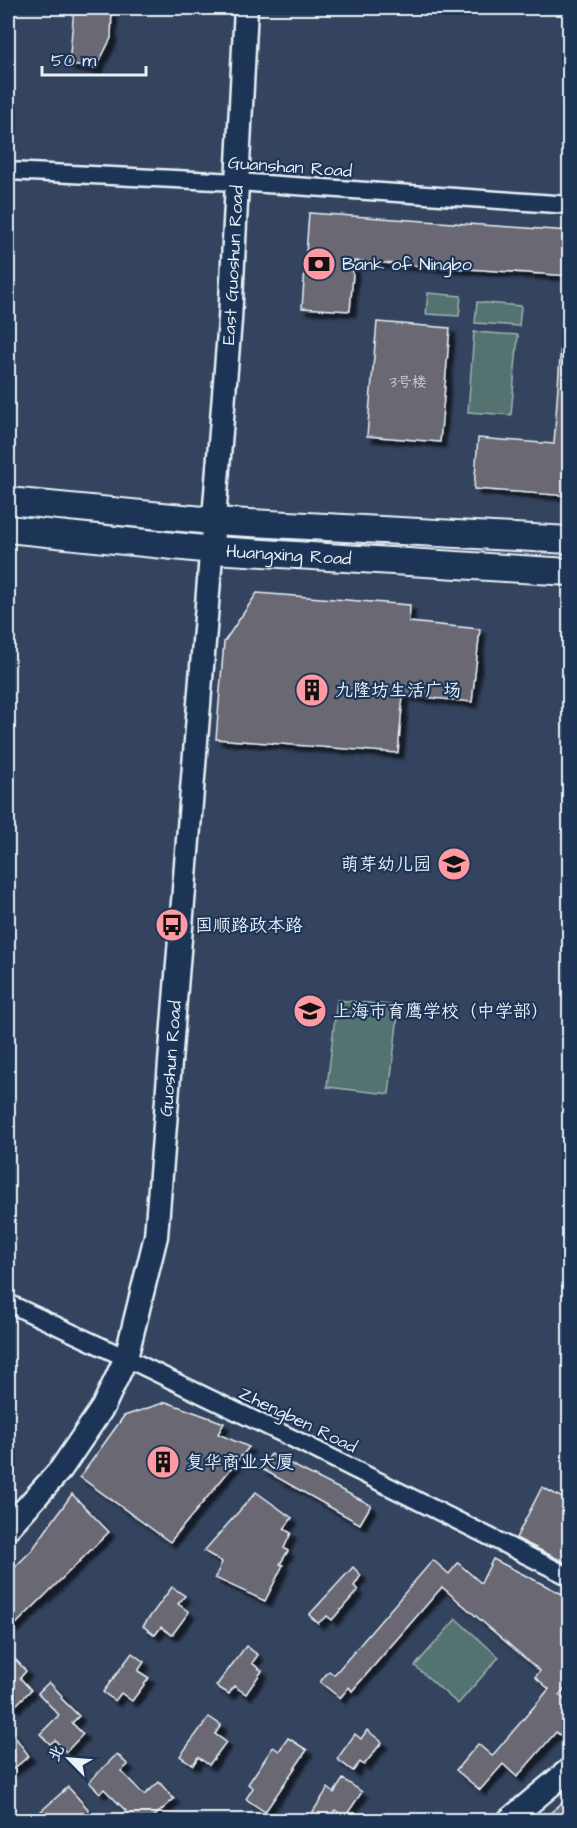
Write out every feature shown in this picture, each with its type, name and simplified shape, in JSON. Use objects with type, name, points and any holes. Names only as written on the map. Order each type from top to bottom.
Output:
[{"type":"main road","name":"Huangxing Road","points":[[8,501],[213,521],[570,540]]},
{"type":"main road","name":"Huangxing Road","points":[[8,529],[213,550],[570,572]]},
{"type":"street","name":"East Guoshun Road","points":[[213,550],[213,521],[230,331],[246,8]]},
{"type":"street","name":"Guanshan Road","points":[[8,171],[237,182],[570,205]]},
{"type":"street","name":"Guoshun Road","points":[[8,1528],[37,1498],[103,1407],[126,1358],[156,1236],[213,550]]},
{"type":"street","name":"Zhengben Road","points":[[8,1303],[126,1358],[570,1577]]},
{"type":"street","points":[[509,1821],[570,1769]]},
{"type":"green space","points":[[428,293],[461,296],[459,316],[426,314]]},
{"type":"green space","points":[[477,302],[521,306],[519,326],[475,323]]},
{"type":"green space","points":[[474,332],[518,335],[511,415],[468,412]]},
{"type":"green space","points":[[337,1000],[399,1006],[389,1094],[327,1087]]},
{"type":"green space","points":[[456,1619],[499,1657],[458,1704],[415,1666]]},
{"type":"building","points":[[74,8],[112,8],[111,38],[96,68],[69,65]]},
{"type":"building","points":[[309,213],[570,231],[570,276],[354,261],[350,311],[302,308]]},
{"type":"building","points":[[377,322],[450,328],[440,442],[367,436]]},
{"type":"building","points":[[561,343],[570,343],[570,496],[474,489],[478,438],[554,444]]},
{"type":"building","name":"九隆坊生活广场","points":[[257,593],[410,605],[409,622],[480,629],[472,702],[403,695],[398,753],[216,739],[224,642]]},
{"type":"building","name":"复华商业大厦","points":[[166,1402],[224,1423],[218,1434],[249,1447],[170,1542],[80,1477],[124,1416]]},
{"type":"building","points":[[271,1454],[371,1505],[360,1524],[262,1469]]},
{"type":"building","points":[[542,1487],[570,1502],[570,1565],[516,1538]]},
{"type":"building","points":[[256,1492],[292,1518],[284,1529],[291,1533],[284,1548],[288,1551],[280,1564],[283,1565],[265,1601],[215,1578],[222,1562],[204,1551]]},
{"type":"building","points":[[72,1494],[109,1532],[13,1627],[8,1622],[8,1574],[32,1550]]},
{"type":"building","points":[[493,1559],[570,1598],[570,1683],[559,1695],[570,1704],[570,1743],[556,1732],[517,1777],[503,1764],[480,1790],[456,1770],[478,1744],[492,1756],[549,1689],[535,1677],[540,1671],[442,1587],[352,1691],[349,1687],[340,1698],[320,1682],[329,1671],[334,1675],[433,1560],[449,1574],[458,1563],[481,1583]]},
{"type":"building","points":[[353,1567],[361,1575],[354,1586],[358,1590],[332,1620],[327,1616],[318,1623],[309,1615]]},
{"type":"building","points":[[172,1587],[185,1596],[178,1604],[189,1612],[172,1635],[161,1627],[155,1635],[143,1626]]},
{"type":"building","points":[[246,1646],[258,1655],[252,1663],[262,1671],[246,1694],[234,1686],[229,1694],[216,1686]]},
{"type":"building","points":[[132,1653],[144,1662],[138,1671],[149,1678],[132,1701],[121,1693],[115,1701],[103,1692]]},
{"type":"building","points":[[16,1660],[26,1671],[20,1678],[31,1690],[14,1707],[8,1701],[8,1666]]},
{"type":"building","points":[[49,1682],[79,1716],[72,1723],[83,1734],[66,1752],[55,1740],[50,1744],[40,1734],[59,1715],[38,1693]]},
{"type":"building","points":[[209,1717],[221,1725],[215,1734],[226,1742],[209,1765],[198,1757],[193,1765],[180,1756]]},
{"type":"building","points":[[8,1727],[29,1756],[8,1773]]},
{"type":"building","points":[[367,1730],[382,1742],[364,1765],[360,1762],[353,1771],[337,1759],[355,1734],[361,1739]]},
{"type":"building","points":[[288,1738],[307,1750],[265,1812],[246,1799],[253,1788],[248,1784],[273,1747],[279,1751]]},
{"type":"building","points":[[117,1754],[128,1765],[121,1771],[144,1795],[159,1782],[174,1799],[149,1821],[115,1821],[126,1811],[104,1789],[100,1793],[89,1782]]},
{"type":"building","points":[[343,1779],[362,1792],[345,1817],[335,1810],[327,1821],[307,1821],[328,1788],[334,1793]]},
{"type":"building","points":[[68,1787],[89,1810],[77,1821],[30,1821]]},
{"type":"building","points":[[570,1796],[570,1821],[541,1821]]},
{"type":"place","name":"Bank of Ningbo","points":[[319,264]]},
{"type":"place","name":"九隆坊生活广场","points":[[312,690]]},
{"type":"place","name":"萌芽幼儿园","points":[[454,864]]},
{"type":"place","name":"国顺路政本路","points":[[172,925]]},
{"type":"place","name":"上海市育鹰学校（中学部）","points":[[310,1011]]},
{"type":"place","name":"复华商业大厦","points":[[163,1462]]}]
